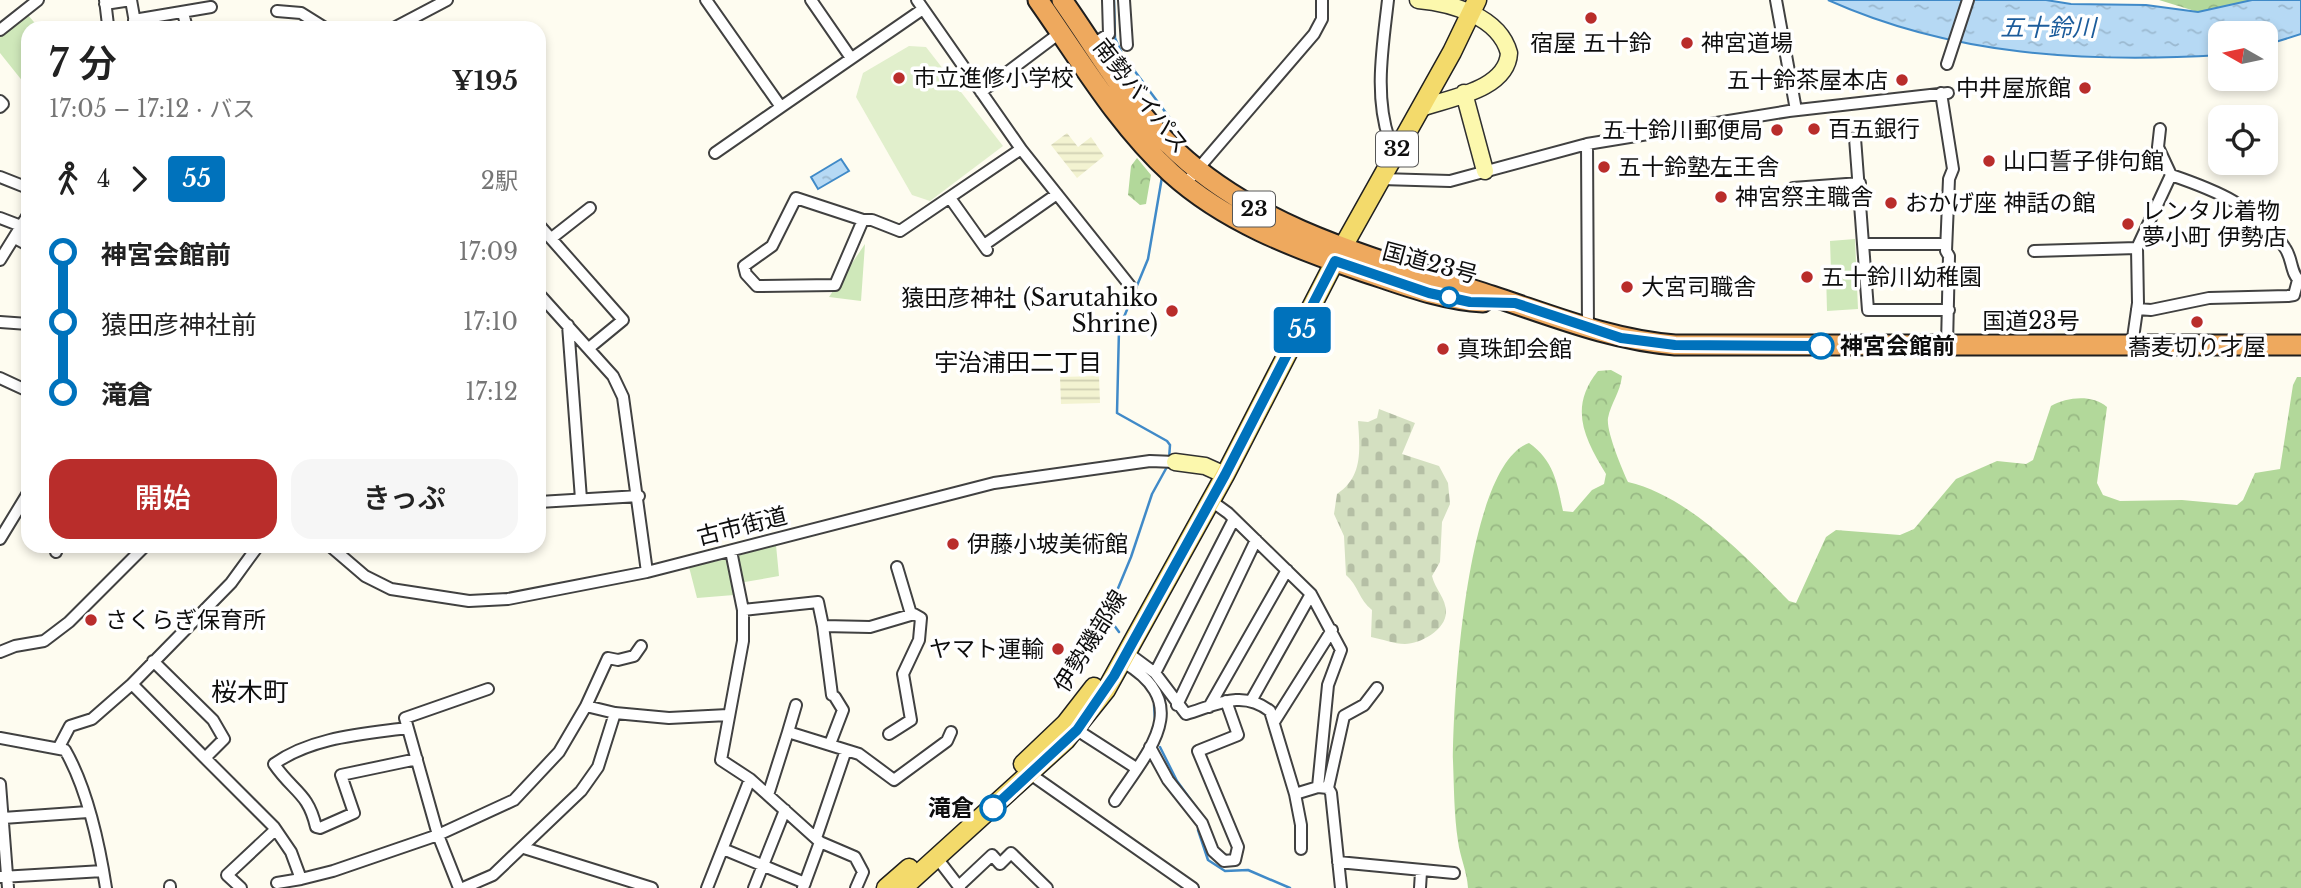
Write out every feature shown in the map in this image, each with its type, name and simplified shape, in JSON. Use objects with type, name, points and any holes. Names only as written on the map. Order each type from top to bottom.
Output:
[{"type":"highway","name":"南勢バイパス","points":[[1038,0],[1155,156],[1184,176],[1339,254]]},
{"type":"highway","name":"南勢バイパス","points":[[1062,0],[1160,135],[1176,151],[1184,176]]},
{"type":"highway","name":"国道23号","points":[[1339,254],[1515,303],[1621,338],[1675,345],[2301,345]]},
{"type":"main road","name":"伊勢磯部線","points":[[903,888],[1025,771],[1094,689],[1220,472],[1475,7],[1486,0]]},
{"type":"main road","name":"伊勢磯部線","points":[[886,888],[1077,730],[1126,657],[1210,500],[1220,472]]},
{"type":"street","points":[[0,30],[38,0]]},
{"type":"street","points":[[107,21],[105,2],[131,0],[134,21]]},
{"type":"street","points":[[419,21],[447,0]]},
{"type":"street","points":[[706,0],[781,107]]},
{"type":"street","points":[[811,0],[851,58]]},
{"type":"street","points":[[1093,44],[1109,34],[1108,0]]},
{"type":"street","points":[[1124,0],[1127,45]]},
{"type":"street","points":[[1184,176],[1314,34],[1321,19],[1322,0]]},
{"type":"street","points":[[1388,0],[1381,109],[1389,139],[1399,146]]},
{"type":"street","points":[[1418,0],[1475,7],[1504,41],[1509,60],[1499,77],[1464,93],[1420,108]]},
{"type":"street","points":[[1776,0],[1796,110]]},
{"type":"street","points":[[1947,64],[1968,0]]},
{"type":"street","points":[[715,153],[851,58],[920,4],[1021,149],[1131,287]]},
{"type":"street","points":[[148,21],[211,8]]},
{"type":"street","points":[[277,11],[300,13],[313,21]]},
{"type":"street","points":[[183,13],[185,21]]},
{"type":"street","points":[[981,92],[1060,32]]},
{"type":"street","points":[[1464,93],[1485,172]]},
{"type":"street","points":[[1381,179],[1438,182],[1587,144],[1796,110],[1944,93],[1953,169],[1949,179],[1947,345]]},
{"type":"street","points":[[0,101],[3,104],[0,107]]},
{"type":"street","points":[[2137,309],[2151,310],[2209,298],[2294,295],[2300,281],[2287,250],[2253,214],[2215,191],[2171,175],[2158,147],[2160,129]]},
{"type":"street","points":[[1855,138],[1868,310],[1949,310]]},
{"type":"street","points":[[1587,144],[1588,329]]},
{"type":"street","points":[[863,220],[835,285],[757,286],[746,274],[744,266],[772,247],[796,198],[900,231],[1021,149]]},
{"type":"street","points":[[2132,345],[2137,309],[2137,248],[2171,175]]},
{"type":"street","points":[[0,177],[21,185]]},
{"type":"street","points":[[1793,188],[1860,183]]},
{"type":"street","points":[[950,198],[986,248],[1057,194]]},
{"type":"street","points":[[553,237],[590,208]]},
{"type":"street","points":[[0,218],[21,226],[0,260]]},
{"type":"street","points":[[546,231],[623,320],[589,348]]},
{"type":"street","points":[[15,238],[21,241]]},
{"type":"street","points":[[1863,244],[1947,244]]},
{"type":"street","points":[[2034,251],[2137,248]]},
{"type":"street","points":[[546,301],[613,376],[623,397],[639,496],[647,572]]},
{"type":"street","points":[[0,322],[21,324]]},
{"type":"street","points":[[568,325],[582,499]]},
{"type":"street","points":[[0,378],[21,388]]},
{"type":"street","name":"古市街道","points":[[339,553],[379,584],[410,594],[469,601],[549,594],[647,572],[994,483],[1150,461],[1175,462]]},
{"type":"street","points":[[1175,462],[1220,472]]},
{"type":"street","points":[[546,502],[639,496]]},
{"type":"street","points":[[1210,500],[1234,519],[1311,593],[1341,650],[1328,685],[1323,788]]},
{"type":"street","points":[[0,539],[21,504]]},
{"type":"street","points":[[1154,673],[1234,519]]},
{"type":"street","points":[[1177,705],[1256,540]]},
{"type":"street","points":[[731,551],[743,610],[740,671],[728,715],[721,760],[750,779],[818,840],[850,853],[859,862],[862,876],[856,888]]},
{"type":"street","points":[[0,652],[15,646],[44,642],[69,622],[138,553]]},
{"type":"street","points":[[59,747],[70,726],[92,719],[132,684],[231,583],[253,553]]},
{"type":"street","points":[[897,567],[911,614]]},
{"type":"street","points":[[1209,707],[1287,569]]},
{"type":"street","points":[[1251,701],[1311,593]]},
{"type":"street","points":[[743,610],[818,602],[834,696],[843,710],[830,744]]},
{"type":"street","points":[[823,626],[870,627],[911,614],[921,618],[919,640],[903,674],[911,720],[889,734]]},
{"type":"street","points":[[1274,722],[1332,630]]},
{"type":"street","points":[[277,883],[357,864],[438,835],[514,800],[559,752],[586,706],[608,658],[618,660],[634,656],[641,646]]},
{"type":"street","points":[[1126,657],[1154,673],[1186,714],[1235,698],[1251,701],[1267,709],[1274,722],[1295,794],[1301,825],[1300,849]]},
{"type":"street","points":[[1115,801],[1150,747],[1162,720],[1160,701],[1142,673],[1126,657]]},
{"type":"street","points":[[153,661],[206,712],[224,739],[205,758]]},
{"type":"street","points":[[132,684],[274,831],[287,846],[301,879]]},
{"type":"street","points":[[1323,788],[1344,716],[1364,705],[1377,688]]},
{"type":"street","points":[[488,689],[405,718],[438,835],[461,888],[493,876],[557,817],[594,775],[615,713]]},
{"type":"street","points":[[1150,747],[1168,780],[1202,823],[1213,851],[1224,862],[1235,860],[1238,846],[1198,751],[1238,735],[1226,701]]},
{"type":"street","points":[[768,795],[796,705]]},
{"type":"street","points":[[586,706],[615,713],[669,718],[728,715]]},
{"type":"street","points":[[407,728],[322,743],[298,751],[274,764],[286,782],[308,800],[316,827],[320,828],[354,813],[341,775],[417,759]]},
{"type":"street","points":[[1077,730],[1136,768]]},
{"type":"street","points":[[788,732],[859,754],[894,780],[947,741],[951,732]]},
{"type":"street","points":[[0,738],[59,747],[70,759],[88,812],[106,888]]},
{"type":"street","points":[[723,849],[804,885],[846,750]]},
{"type":"street","points":[[1025,771],[1193,888]]},
{"type":"street","points":[[707,888],[750,779]]},
{"type":"street","points":[[0,784],[5,881],[103,871]]},
{"type":"street","points":[[1295,794],[1323,788],[1331,793],[1341,888]]},
{"type":"street","points":[[754,888],[785,810]]},
{"type":"street","points":[[3,818],[88,812]]},
{"type":"street","points":[[241,888],[227,875],[274,831]]},
{"type":"street","points":[[524,848],[652,888]]},
{"type":"street","points":[[937,858],[959,887],[992,855],[1000,864],[1011,853],[1047,888]]},
{"type":"street","points":[[1338,862],[1420,872],[1454,873]]},
{"type":"street","points":[[1420,872],[1420,888]]},
{"type":"green space","points":[[2159,0],[2263,0],[2198,12]]},
{"type":"green space","points":[[28,15],[33,21],[21,21],[21,79],[0,53],[0,37]]},
{"type":"green space","points":[[909,46],[926,47],[1003,146],[930,201],[912,195],[856,97],[863,73]]},
{"type":"green space","points":[[1067,133],[1078,147],[1091,137],[1104,156],[1077,178],[1051,145]]},
{"type":"green space","points":[[1137,158],[1151,175],[1146,204],[1140,205],[1128,195],[1131,166]]},
{"type":"green space","points":[[1855,239],[1858,309],[1827,311],[1826,272],[1831,271],[1830,241]]},
{"type":"green space","points":[[865,244],[861,301],[829,297]]},
{"type":"green space","points":[[1611,370],[1622,376],[1609,413],[1609,432],[1628,482],[1651,489],[1694,514],[1735,548],[1789,601],[1796,603],[1826,537],[1836,530],[1900,535],[1914,529],[1956,479],[1997,461],[2026,464],[2033,460],[2051,406],[2064,401],[2087,399],[2107,407],[2097,483],[2103,495],[2120,501],[2182,500],[2237,505],[2243,500],[2255,473],[2280,469],[2293,385],[2297,377],[2301,377],[2301,888],[1468,888],[1459,847],[1453,761],[1460,639],[1477,537],[1491,493],[1508,460],[1529,443],[1549,465],[1563,511],[1573,512],[1592,490],[1604,484],[1606,474],[1586,436],[1582,411],[1589,385],[1598,371]]},
{"type":"green space","points":[[1099,376],[1100,403],[1061,404],[1060,377]]},
{"type":"green space","points":[[1379,409],[1415,423],[1402,454],[1439,466],[1448,483],[1450,504],[1442,522],[1440,562],[1432,576],[1444,602],[1445,619],[1437,630],[1425,639],[1405,644],[1371,637],[1372,610],[1346,575],[1344,536],[1334,514],[1337,494],[1356,471],[1358,421],[1368,422],[1377,418]]},
{"type":"green space","points":[[776,545],[779,576],[739,583],[737,556]]},
{"type":"green space","points":[[727,559],[734,595],[697,598],[689,567]]},
{"type":"water","name":"五十鈴川","points":[[1828,0],[2046,0],[2071,4],[2146,5],[2198,12],[2252,0],[2301,0],[2301,34],[2278,41],[2278,21],[2208,21],[2208,56],[2120,58],[2021,52],[1923,33],[1875,19]]},
{"type":"water","points":[[841,159],[849,171],[818,189],[811,177]]},
{"type":"waterway","points":[[1114,0],[1115,38],[1122,54],[1169,117],[1172,123],[1170,133]]},
{"type":"waterway","points":[[1162,177],[1148,259],[1119,329],[1117,413],[1167,441],[1170,445],[1169,459]]},
{"type":"waterway","points":[[1119,632],[1111,621],[1109,610],[1131,557],[1152,494],[1168,465]]},
{"type":"waterway","points":[[1154,705],[1155,720]]},
{"type":"waterway","points":[[1160,747],[1177,781],[1201,814]]},
{"type":"waterway","points":[[1198,830],[1208,860],[1225,871],[1248,870],[1290,888]]},
{"type":"bus line","name":"55","points":[[993,808],[1077,730],[1114,676],[1225,475],[1324,287],[1335,261],[1429,293],[1470,302],[1515,303],[1599,333],[1621,338],[1675,345],[1821,346]]},
{"type":"place","name":"宿屋 五十鈴","points":[[1591,18]]},
{"type":"place","name":"神宮道場","points":[[1687,43]]},
{"type":"place","name":"市立進修小学校","points":[[899,78]]},
{"type":"place","name":"五十鈴茶屋本店","points":[[1902,80]]},
{"type":"place","name":"中井屋旅館","points":[[2085,88]]},
{"type":"place","name":"百五銀行","points":[[1814,129]]},
{"type":"place","name":"五十鈴川郵便局","points":[[1777,130]]},
{"type":"place","name":"山口誓子俳句館","points":[[1989,161]]},
{"type":"place","name":"五十鈴塾左王舎","points":[[1604,167]]},
{"type":"place","name":"神宮祭主職舎","points":[[1721,197]]},
{"type":"place","name":"おかげ座 神話の館","points":[[1891,203]]},
{"type":"place","name":"レンタル着物 夢小町 伊勢店","points":[[2128,224]]},
{"type":"place","name":"五十鈴川幼稚園","points":[[1807,277]]},
{"type":"place","name":"大宮司職舎","points":[[1627,287]]},
{"type":"place","name":"猿田彦神社 (Sarutahiko Shrine)","points":[[1172,311]]},
{"type":"place","name":"蕎麦切り才屋","points":[[2197,322]]},
{"type":"place","name":"神宮会館前","points":[[1821,346]]},
{"type":"place","name":"真珠卸会館","points":[[1443,349]]},
{"type":"place","name":"伊藤小坡美術館","points":[[953,544]]},
{"type":"place","name":"さくらぎ保育所","points":[[91,620]]},
{"type":"place","name":"ヤマト運輸","points":[[1058,649]]},
{"type":"place","name":"滝倉","points":[[993,808]]},
{"type":"district","name":"宇治浦田二丁目","points":[[1018,363]]},
{"type":"district","name":"桜木町","points":[[250,692]]}]
